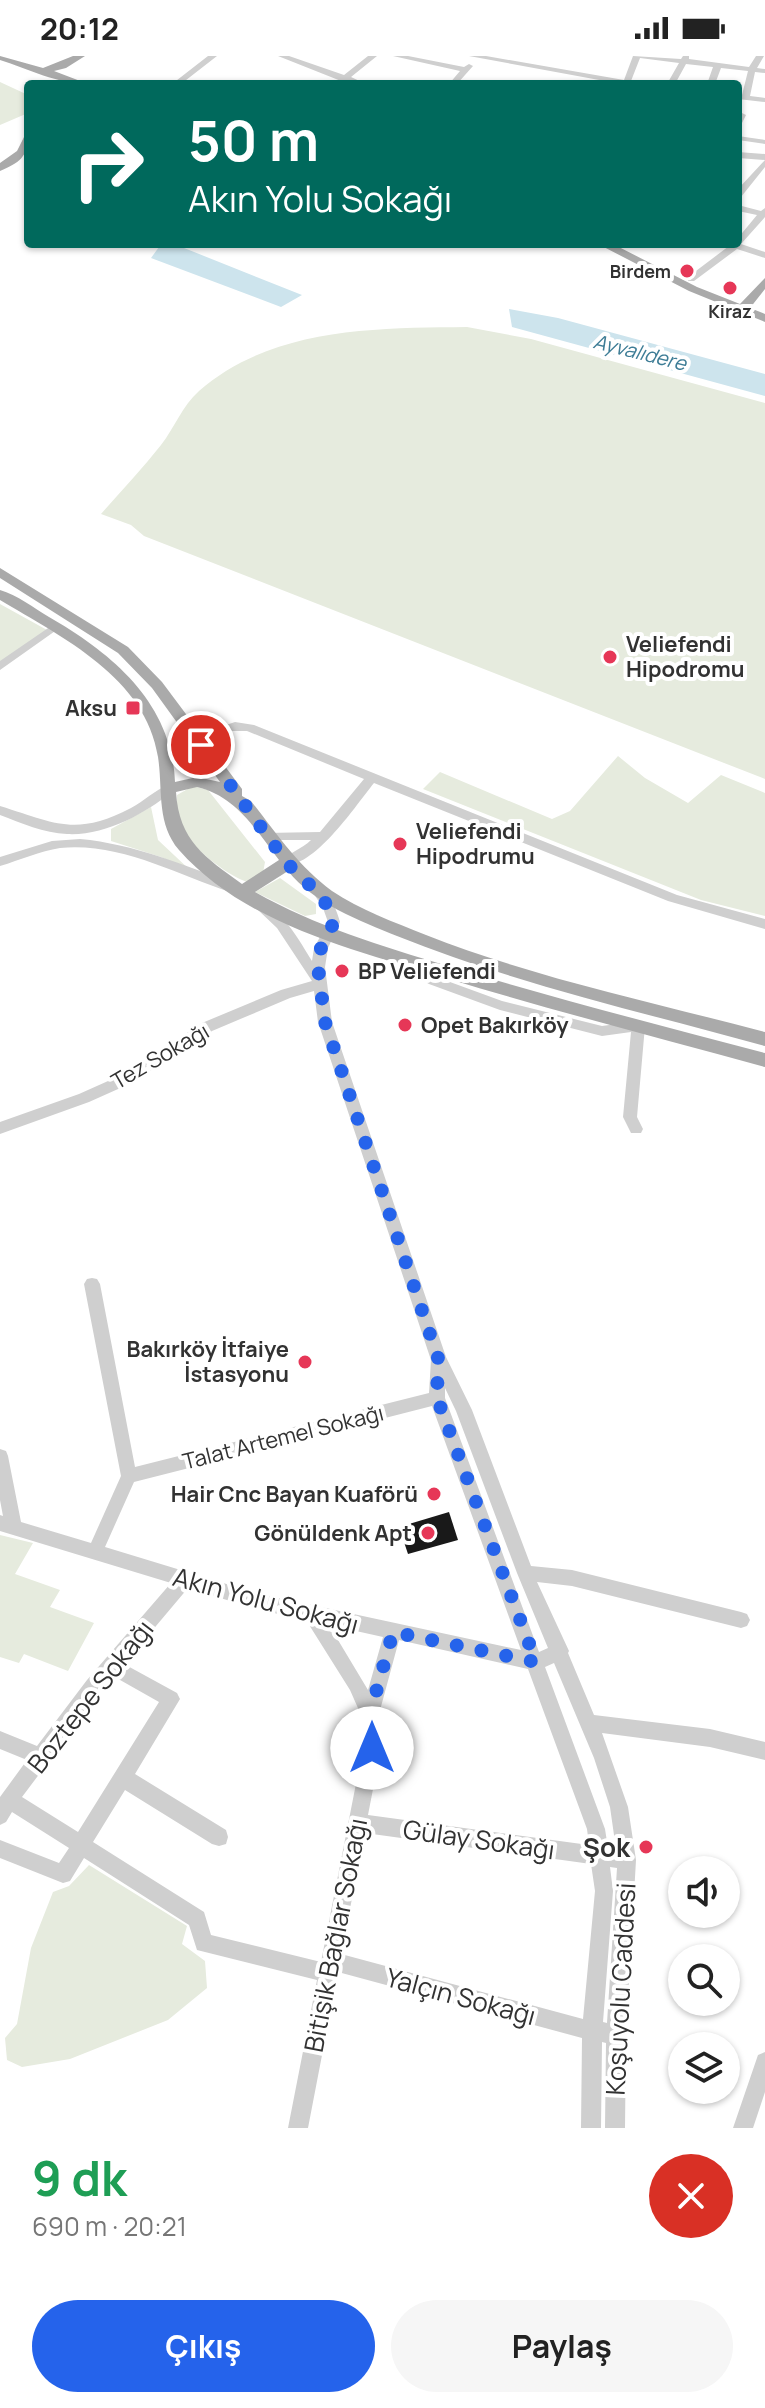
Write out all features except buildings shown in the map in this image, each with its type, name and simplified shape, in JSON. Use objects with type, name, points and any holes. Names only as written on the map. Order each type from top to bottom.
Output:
[{"type":"main road","points":[[0,58],[57,80]]},
{"type":"main road","points":[[0,58],[43,71],[59,80]]},
{"type":"main road","points":[[31,71],[43,71],[76,58]]},
{"type":"main road","points":[[64,80],[76,58]]},
{"type":"main road","points":[[0,168],[21,153],[24,147]]},
{"type":"main road","points":[[0,175],[24,161]]},
{"type":"main road","points":[[613,248],[744,306],[765,310]]},
{"type":"main road","points":[[625,248],[765,318]]},
{"type":"main road","points":[[744,306],[763,286]]},
{"type":"main road","points":[[0,572],[123,650],[157,685],[287,862],[328,896],[375,921],[450,951],[526,975],[765,1039]]},
{"type":"main road","points":[[0,594],[104,660],[129,683],[161,735],[172,823],[181,842],[243,891],[330,935],[383,953],[499,988],[765,1060]]},
{"type":"main road","points":[[168,789],[209,782],[245,805]]},
{"type":"main road","points":[[243,891],[278,871],[287,862]]},
{"type":"street","points":[[181,80],[213,56]]},
{"type":"street","points":[[282,56],[348,80]]},
{"type":"street","points":[[344,79],[373,56]]},
{"type":"street","points":[[397,56],[465,70]]},
{"type":"street","points":[[456,80],[475,56],[607,80]]},
{"type":"street","points":[[630,80],[639,56],[684,58],[765,71]]},
{"type":"street","points":[[742,95],[760,56]]},
{"type":"street","points":[[673,80],[684,58]]},
{"type":"street","points":[[712,80],[718,65]]},
{"type":"street","points":[[742,98],[765,100]]},
{"type":"street","points":[[742,139],[765,142]]},
{"type":"street","points":[[742,156],[765,160],[757,177],[742,191]]},
{"type":"street","points":[[742,209],[764,212],[762,225],[742,239]]},
{"type":"street","points":[[691,279],[730,248]]},
{"type":"street","points":[[742,248],[765,255]]},
{"type":"street","points":[[0,666],[54,627]]},
{"type":"street","points":[[201,745],[221,726],[235,724],[373,776],[673,898],[765,924]]},
{"type":"street","points":[[287,862],[297,859],[322,836],[373,776]]},
{"type":"street","points":[[115,850],[105,840],[104,834],[110,826],[155,801],[168,789]]},
{"type":"street","points":[[0,810],[36,824],[69,831],[121,819]]},
{"type":"street","points":[[61,844],[69,831]]},
{"type":"street","points":[[269,836],[322,836]]},
{"type":"street","points":[[0,862],[61,844],[115,850],[243,891],[282,925],[320,984]]},
{"type":"street","points":[[313,884],[329,907],[334,922],[321,948],[320,984]]},
{"type":"street","name":"Tez Sokağı","points":[[0,1128],[119,1082],[207,1027],[286,994],[320,984]]},
{"type":"street","name":"Koşuyolu Caddesi","points":[[320,984],[325,1022],[438,1358],[464,1410],[525,1573],[589,1723],[619,1807],[627,1860],[616,2034],[615,2128]]},
{"type":"street","points":[[636,1129],[630,1117],[638,1026]]},
{"type":"street","points":[[92,1284],[129,1476],[95,1552]]},
{"type":"street","name":"Koşuyolu Caddesi","points":[[438,1358],[437,1398],[596,1829],[604,1891],[592,2031],[591,2128]]},
{"type":"street","name":"Talat Artemel Sokağı","points":[[129,1476],[437,1398]]},
{"type":"street","points":[[0,1456],[7,1524]]},
{"type":"street","name":"Akın Yolu Sokağı","points":[[7,1524],[256,1601],[536,1662]]},
{"type":"street","points":[[525,1573],[572,1578],[741,1620]]},
{"type":"street","name":"Boztepe Sokağı","points":[[4,1808],[40,1756],[111,1666],[185,1579]]},
{"type":"street","name":"Bitişik Bağlar Sokağı","points":[[298,2128],[372,1748],[370,1714],[356,1684],[312,1614]]},
{"type":"street","points":[[370,1714],[393,1632]]},
{"type":"street","points":[[536,1662],[560,1651]]},
{"type":"street","points":[[0,1849],[63,1874],[171,1699],[111,1666]]},
{"type":"street","points":[[589,1723],[710,1738],[765,1751]]},
{"type":"street","points":[[0,1740],[40,1756]]},
{"type":"street","points":[[122,1777],[219,1837]]},
{"type":"street","points":[[4,1808],[80,1845]]},
{"type":"street","name":"Gülay Sokağı","points":[[357,1823],[627,1860]]},
{"type":"street","name":"Yalçın Sokağı","points":[[80,1845],[197,1919],[204,1943],[330,1967],[592,2031],[616,2034]]},
{"type":"street","points":[[743,2128],[765,2062]]},
{"type":"shaded area","points":[[0,82],[24,93],[24,115],[0,125]]},
{"type":"shaded area","name":"Veliefendi Hipodromu","points":[[467,327],[531,339],[765,403],[765,779],[144,536],[131,525],[101,514],[161,445],[193,397],[228,370],[259,354],[327,335],[397,328]]},
{"type":"shaded area","points":[[0,604],[47,630],[0,662]]},
{"type":"shaded area","points":[[618,756],[645,778],[688,803],[721,775],[765,793],[765,916],[701,900],[423,789],[440,772],[552,819],[570,811]]},
{"type":"shaded area","points":[[193,786],[208,790],[265,862],[263,873],[247,882],[238,878],[210,859],[186,835],[178,820],[177,795]]},
{"type":"shaded area","points":[[151,807],[158,840],[191,871],[161,857],[111,841],[111,829]]},
{"type":"shaded area","points":[[280,878],[316,904],[316,914],[305,916],[255,892]]},
{"type":"shaded area","points":[[0,1535],[33,1543],[15,1574],[60,1590],[50,1607],[94,1623],[68,1671],[24,1654],[19,1663],[0,1657]]},
{"type":"shaded area","points":[[89,1865],[187,1926],[182,1944],[205,1961],[207,1988],[168,2020],[70,2059],[22,2067],[7,2060],[5,2038],[17,2024],[31,1948],[53,1892],[69,1886]]},
{"type":"water","points":[[158,248],[184,248],[302,295],[281,307],[151,258]]},
{"type":"water","name":"Ayvalıdere","points":[[509,309],[558,318],[765,374],[765,396],[512,327]]},
{"type":"place","name":"Birdem","points":[[687,271]]},
{"type":"place","name":"Kiraz","points":[[730,288]]},
{"type":"place","name":"Veliefendi Hipodromu","points":[[610,657]]},
{"type":"place","name":"Aksu","points":[[133,708]]},
{"type":"place","name":"Veliefendi Hipodrumu","points":[[400,844]]},
{"type":"place","name":"BP Veliefendi","points":[[342,971]]},
{"type":"place","name":"Opet Bakırköy","points":[[405,1025]]},
{"type":"place","name":"Bakırköy İtfaiye İstasyonu","points":[[305,1362]]},
{"type":"place","name":"Hair Cnc Bayan Kuaförü","points":[[434,1494]]},
{"type":"place","name":"Gönüldenk Apt","points":[[428,1533]]},
{"type":"place","name":"Şok","points":[[646,1847]]},
{"type":"route","points":[[201,745],[287,862],[313,884],[329,907],[334,922],[321,948],[318,967],[325,1022],[438,1358],[437,1398],[536,1662],[393,1632],[370,1714],[372,1748]]}]
